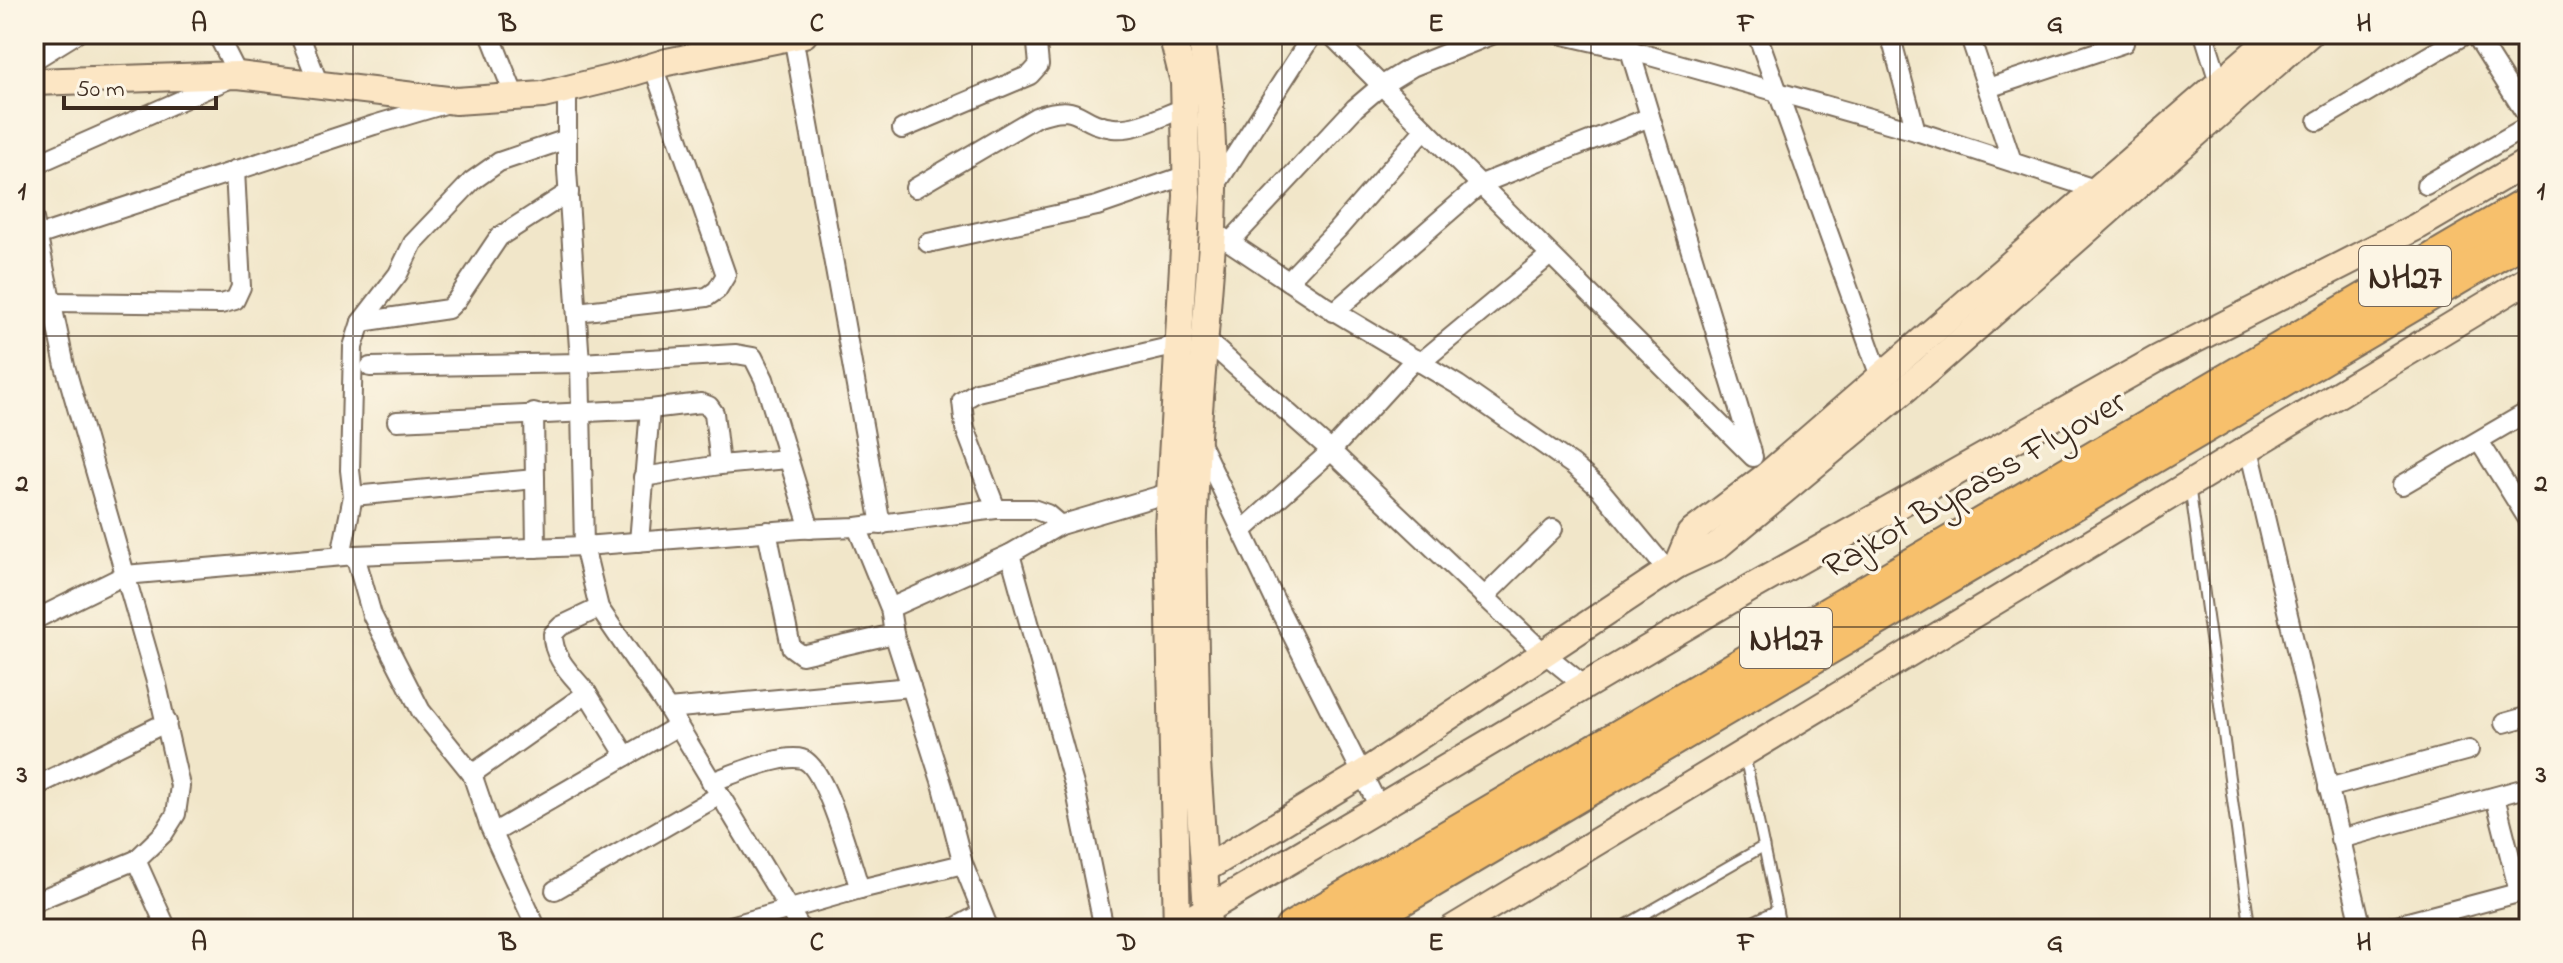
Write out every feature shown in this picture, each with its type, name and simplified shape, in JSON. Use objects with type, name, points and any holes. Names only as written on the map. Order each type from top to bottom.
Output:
[{"type":"highway","name":"Rajkot Bypass Flyover","points":[[1349,929],[2289,360],[2529,204]]},
{"type":"highway","name":"Rajkot Bypass Flyover","points":[[1292,929],[2289,360],[2529,235]]},
{"type":"street","points":[[34,60],[76,34]]},
{"type":"street","points":[[217,34],[238,75]]},
{"type":"street","points":[[490,34],[515,97]]},
{"type":"street","points":[[902,129],[1030,75],[1039,65],[1036,34]]},
{"type":"street","points":[[1201,34],[1210,102],[1214,188],[1222,237],[1206,340],[1197,436],[1193,542],[1197,763],[1207,920]]},
{"type":"street","points":[[1214,188],[1313,34]]},
{"type":"street","points":[[1330,34],[1481,184],[1765,477]]},
{"type":"street","points":[[1222,237],[1381,86],[1412,67],[1494,34]]},
{"type":"street","points":[[1559,34],[1627,42],[1776,92],[1916,131],[2122,198]]},
{"type":"street","points":[[1757,34],[1886,388]]},
{"type":"street","points":[[1890,34],[1916,131]]},
{"type":"street","points":[[1969,34],[2012,161]]},
{"type":"street","points":[[2204,34],[2225,91]]},
{"type":"street","points":[[1205,869],[1362,774],[1673,568],[1690,534],[1886,388],[2122,198],[2276,34]]},
{"type":"street","points":[[1886,388],[2096,189],[2225,91],[2309,34]]},
{"type":"street","points":[[2318,121],[2466,34]]},
{"type":"street","points":[[2426,185],[2529,122],[2475,34]]},
{"type":"street","points":[[34,82],[238,75],[456,101],[543,95],[653,66],[798,35],[881,525]]},
{"type":"street","points":[[305,36],[320,87]]},
{"type":"street","points":[[1177,37],[1184,82],[1187,175],[1169,493],[1176,929],[1207,920],[1380,809],[1754,586],[2157,359],[2418,226],[2529,161]]},
{"type":"street","points":[[1627,42],[1765,477]]},
{"type":"street","points":[[1988,88],[2124,43]]},
{"type":"street","points":[[577,312],[707,297],[717,290],[726,275],[653,66]]},
{"type":"street","points":[[34,165],[238,75]]},
{"type":"street","points":[[567,89],[569,192],[582,411],[584,546],[599,608],[668,709],[801,929]]},
{"type":"street","points":[[34,902],[136,860],[164,833],[176,814],[180,786],[167,722],[65,366],[35,230],[456,101]]},
{"type":"street","points":[[915,188],[1036,117],[1054,111],[1071,110],[1110,128],[1127,128],[1185,108]]},
{"type":"street","points":[[1334,312],[1481,184],[1650,117]]},
{"type":"street","points":[[1288,281],[1425,129]]},
{"type":"street","points":[[537,929],[493,833],[472,774],[421,711],[340,557],[353,496],[350,470],[353,347],[361,322],[398,274],[413,243],[472,181],[499,162],[567,139]]},
{"type":"street","points":[[52,302],[221,304],[235,300],[241,287],[235,170]]},
{"type":"street","points":[[928,243],[1097,206],[1187,175]]},
{"type":"street","points":[[361,322],[448,309],[499,237],[569,192]]},
{"type":"street","points":[[1222,237],[1334,312],[1458,385],[1573,465],[1599,488],[1673,568]]},
{"type":"street","points":[[1242,531],[1331,451],[1418,361],[1550,255]]},
{"type":"street","points":[[1452,929],[2529,279]]},
{"type":"street","points":[[1206,340],[1331,451],[1544,653],[1586,687]]},
{"type":"street","points":[[996,509],[965,428],[962,401],[977,392],[1178,345]]},
{"type":"street","points":[[370,367],[580,363],[736,354],[753,357],[764,379],[810,529]]},
{"type":"street","points":[[397,421],[650,409],[701,403],[709,406],[717,423],[720,465]]},
{"type":"street","points":[[639,542],[650,409]]},
{"type":"street","points":[[2402,485],[2529,411]]},
{"type":"street","points":[[534,413],[536,548]]},
{"type":"street","points":[[1197,436],[1380,809]]},
{"type":"street","points":[[2479,441],[2529,521]]},
{"type":"street","points":[[2249,449],[2362,929]]},
{"type":"street","points":[[643,477],[720,465],[788,459]]},
{"type":"street","points":[[353,496],[535,479]]},
{"type":"street","points":[[890,608],[1010,554],[1060,525],[1196,483]]},
{"type":"street","points":[[34,620],[125,575],[340,557],[584,546],[857,527],[996,509],[1033,509],[1047,514],[1060,525]]},
{"type":"street","points":[[857,527],[890,608],[894,634],[943,787],[963,864],[986,921],[953,929]]},
{"type":"street","points":[[1484,597],[1553,529]]},
{"type":"street","points":[[767,531],[791,647],[802,655],[816,654],[894,634]]},
{"type":"street","points":[[1010,554],[1076,792],[1104,929]]},
{"type":"street","points":[[599,608],[561,626],[553,634],[552,646],[587,693],[626,756]]},
{"type":"street","points":[[668,709],[911,687]]},
{"type":"street","points":[[472,774],[587,693]]},
{"type":"street","points":[[2504,723],[2529,716]]},
{"type":"street","points":[[34,787],[167,722]]},
{"type":"street","points":[[493,833],[678,726]]},
{"type":"street","points":[[2328,788],[2469,750]]},
{"type":"street","points":[[555,890],[715,788],[785,758],[803,759],[816,769],[825,786],[860,889]]},
{"type":"street","points":[[2340,839],[2529,787]]},
{"type":"street","points":[[2382,929],[2524,891],[2495,797]]},
{"type":"street","points":[[136,860],[167,929]]},
{"type":"street","points":[[720,929],[860,889],[963,864]]},
{"type":"street","points":[[2407,922],[2439,929]]},
{"type":"lane","points":[[2189,485],[2250,929]]},
{"type":"lane","points":[[1744,754],[1781,929]]},
{"type":"lane","points":[[1619,929],[1764,846]]},
{"type":"lane","points":[[1737,929],[1777,910]]}]
